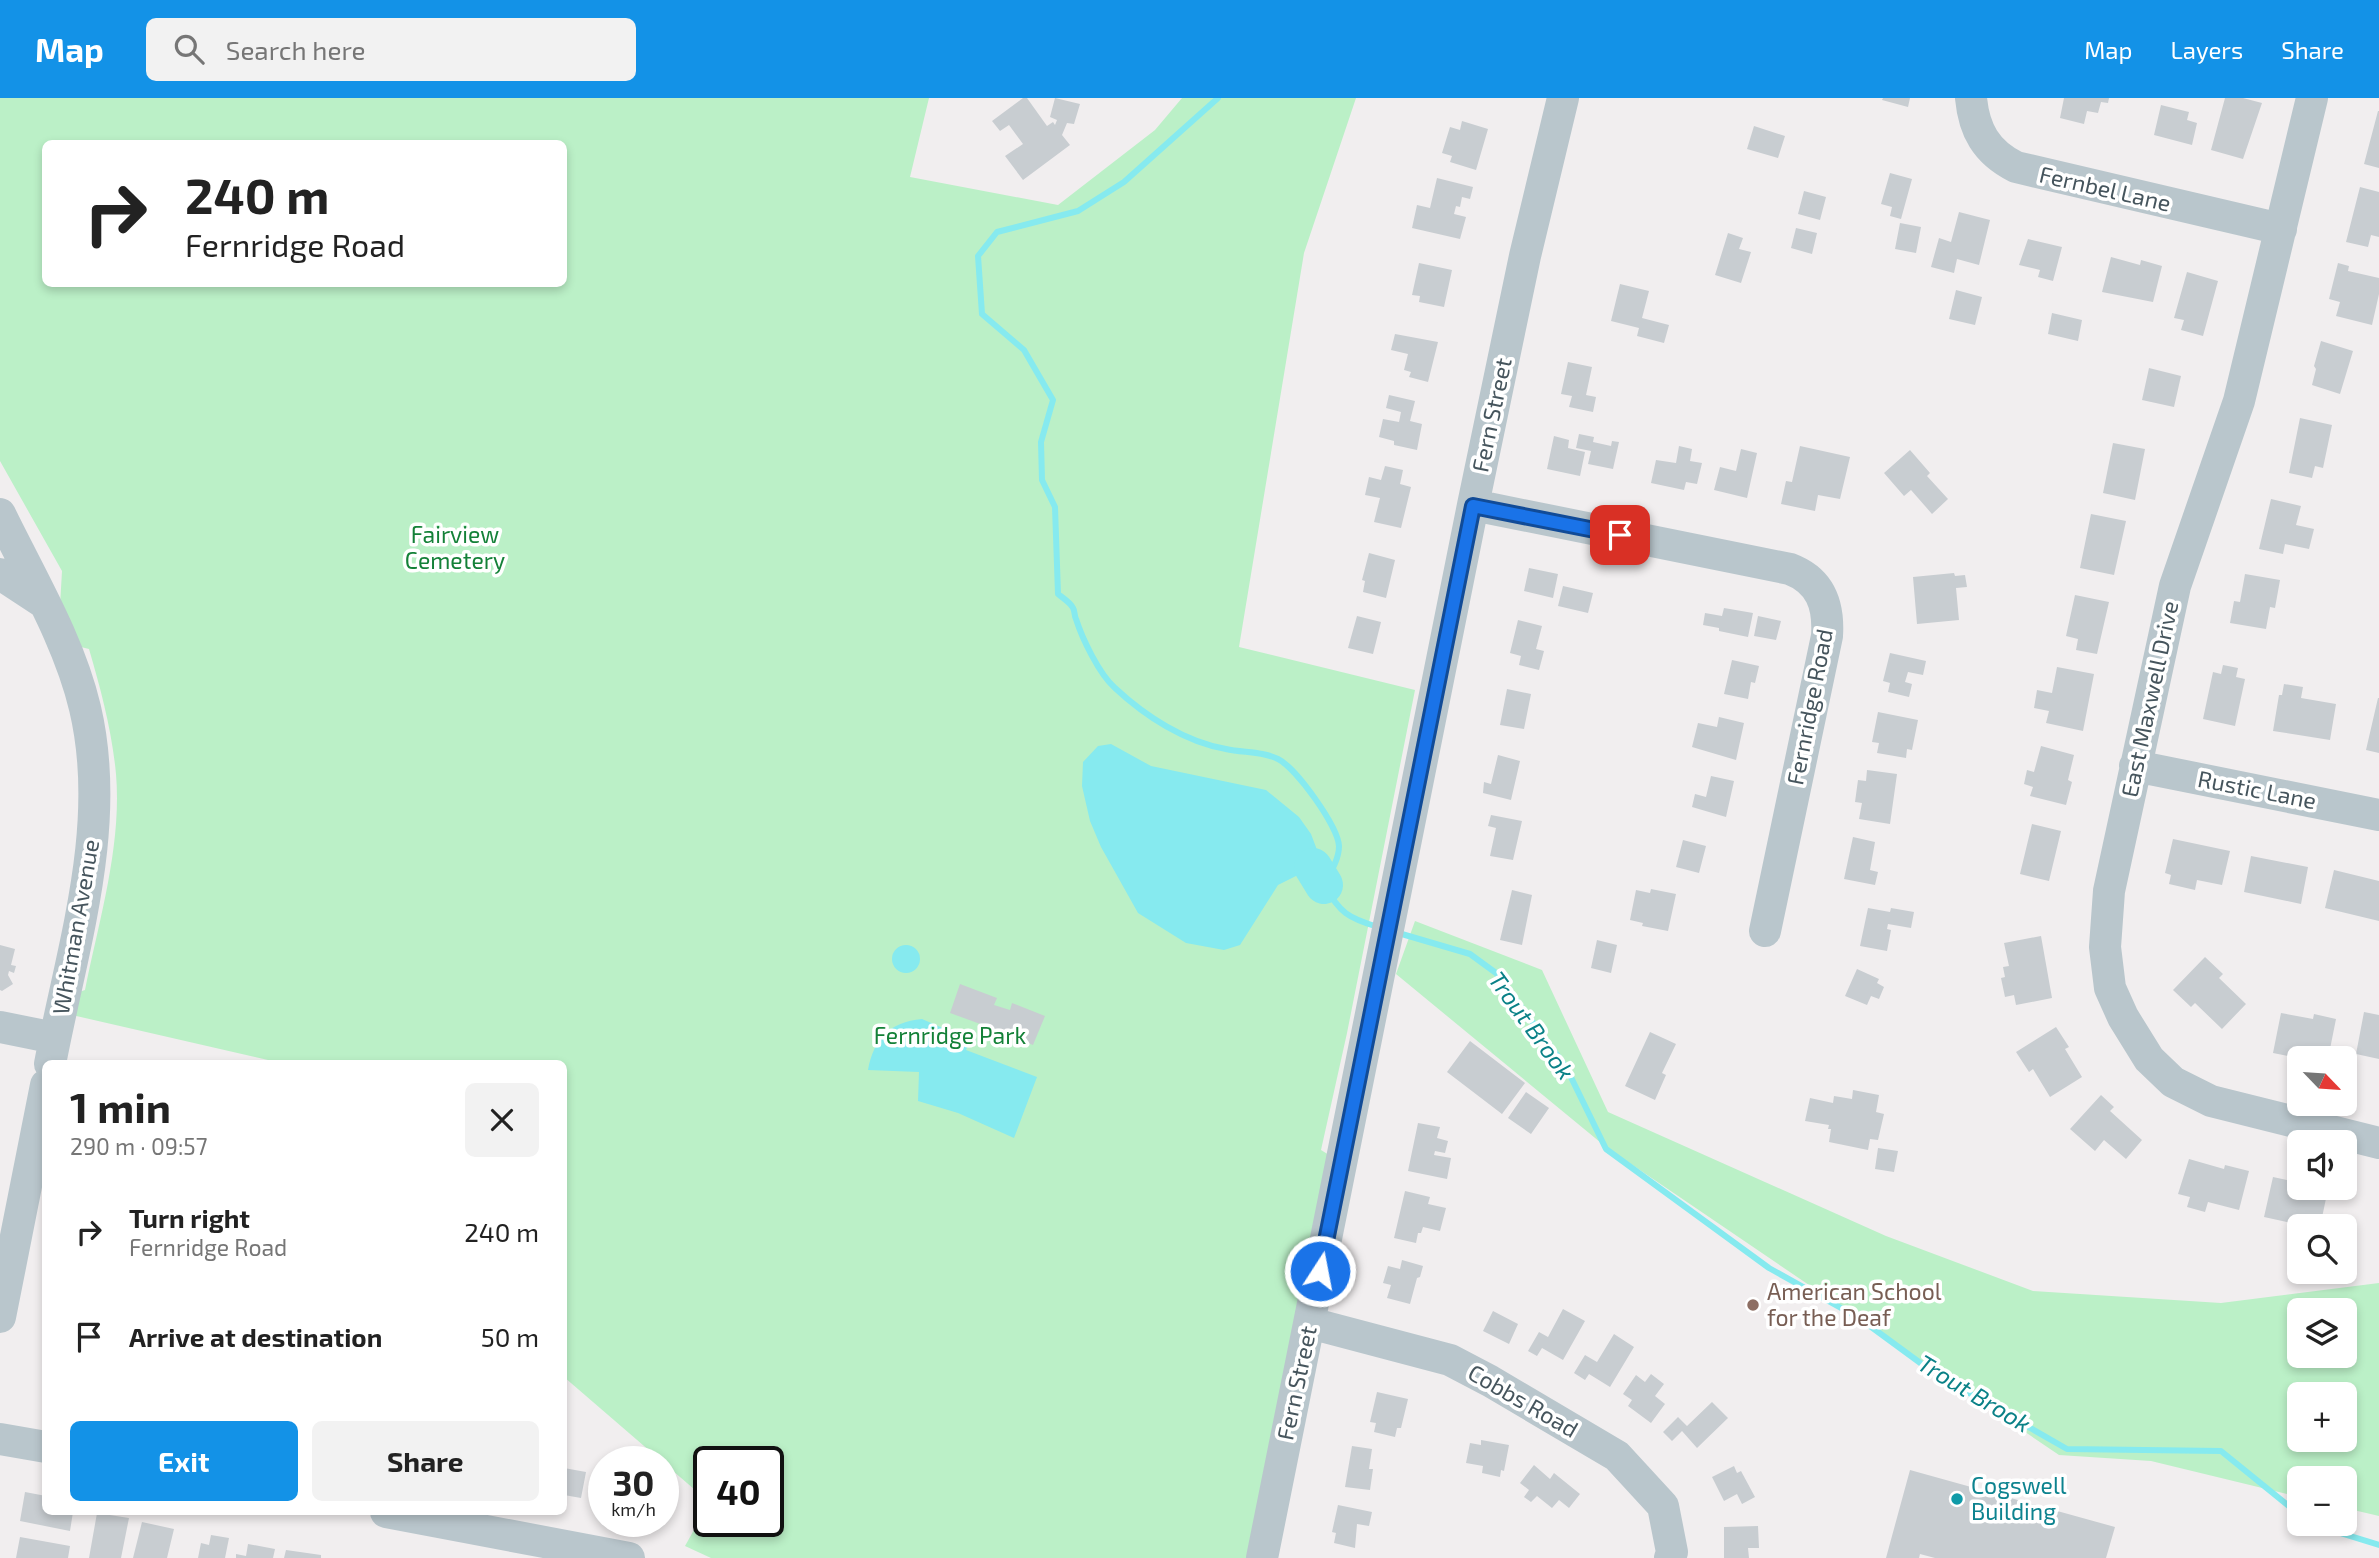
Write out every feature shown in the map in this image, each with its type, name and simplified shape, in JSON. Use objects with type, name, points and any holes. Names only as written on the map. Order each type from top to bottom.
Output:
[{"type":"street","name":"Fern Street","points":[[1262,1558],[1473,506],[1525,256],[1563,98]]},
{"type":"street","name":"Fernbel Lane","points":[[1971,98],[1972,114],[1979,134],[1997,156],[2016,167],[2281,229]]},
{"type":"street","name":"East Maxwell Drive","points":[[2312,98],[2239,401],[2175,586],[2109,891],[2105,947],[2110,988],[2123,1017],[2149,1059],[2173,1082],[2211,1101],[2379,1143]]},
{"type":"street","name":"Fernridge Road","points":[[1473,506],[1790,569],[1804,575],[1815,585],[1825,601],[1827,636],[1765,932]]},
{"type":"street","name":"Whitman Avenue","points":[[0,514],[66,649],[85,706],[95,759],[94,829],[88,879],[52,1051]]},
{"type":"street","points":[[0,574],[43,602]]},
{"type":"street","name":"Rustic Lane","points":[[2135,766],[2379,815]]},
{"type":"street","points":[[0,1027],[52,1051]]},
{"type":"street","points":[[0,1317],[42,1105]]},
{"type":"street","name":"Cobbs Road","points":[[1310,1323],[1450,1360],[1617,1456],[1663,1506],[1672,1552],[1670,1558]]},
{"type":"street","points":[[0,1439],[42,1446]]},
{"type":"street","points":[[402,1515],[629,1558]]},
{"type":"green space","points":[[0,98],[929,98],[910,177],[1058,205],[1155,130],[1182,98],[1356,98],[1304,253],[1239,647],[1415,690],[1321,1150],[1329,1155],[1250,1558],[711,1558],[685,1546],[693,1532],[693,1537],[784,1537],[784,1446],[693,1446],[693,1488],[679,1476],[679,1446],[644,1446],[567,1380],[567,1060],[268,1060],[72,1015],[76,993],[85,990],[103,910],[113,856],[117,801],[116,774],[106,711],[89,649],[77,646],[60,606],[62,571],[0,461]]},
{"type":"green space","points":[[1415,921],[1542,970],[1608,1112],[1886,1236],[2033,1291],[2221,1303],[2379,1283],[2379,1516],[2357,1511],[2357,1466],[2287,1466],[2287,1494],[2151,1461],[2059,1455],[1606,1147],[1396,974]]},
{"type":"water","points":[[1111,744],[1151,766],[1266,790],[1299,817],[1311,834],[1322,863],[1278,885],[1240,945],[1224,950],[1186,943],[1138,913],[1101,847],[1090,821],[1082,786],[1083,762],[1098,746]]},
{"type":"water","points":[[906,945],[916,949],[920,959],[916,969],[906,973],[896,969],[892,959],[896,949]]},
{"type":"water","points":[[922,1019],[970,1040],[966,1050],[1037,1077],[1014,1138],[958,1113],[918,1101],[919,1072],[868,1070],[874,1049],[885,1034],[900,1024]]},
{"type":"building","points":[[1023,98],[1027,98],[1047,126],[1053,122],[1055,125],[1057,120],[1050,117],[1055,98],[1080,104],[1074,124],[1067,123],[1062,135],[1070,145],[1023,180],[1005,156],[1023,144],[1009,125],[1000,131],[992,121]]},
{"type":"building","points":[[1910,98],[1908,107],[1882,100]]},
{"type":"building","points":[[2064,98],[2109,98],[2108,103],[2101,102],[2098,113],[2087,111],[2084,124],[2060,118]]},
{"type":"building","points":[[2225,98],[2243,98],[2262,103],[2243,159],[2211,150]]},
{"type":"building","points":[[2161,105],[2189,112],[2187,120],[2197,123],[2192,145],[2154,135]]},
{"type":"building","points":[[2379,111],[2379,168],[2364,164]]},
{"type":"building","points":[[1462,121],[1488,129],[1476,170],[1450,162],[1452,156],[1442,153],[1450,127],[1460,130]]},
{"type":"building","points":[[1754,126],[1785,136],[1778,158],[1747,149]]},
{"type":"building","points":[[1890,173],[1912,179],[1901,219],[1890,216],[1892,207],[1881,204]]},
{"type":"building","points":[[1437,178],[1473,187],[1470,199],[1462,197],[1460,207],[1456,206],[1454,214],[1466,217],[1460,239],[1412,228],[1417,205],[1430,208]]},
{"type":"building","points":[[2360,187],[2379,192],[2379,237],[2371,235],[2368,247],[2346,242]]},
{"type":"building","points":[[1804,191],[1826,197],[1820,220],[1798,214]]},
{"type":"building","points":[[1959,212],[1990,220],[1979,265],[1957,259],[1954,273],[1931,267],[1939,238],[1951,242]]},
{"type":"building","points":[[1900,223],[1921,227],[1916,253],[1895,249]]},
{"type":"building","points":[[1796,228],[1817,233],[1812,254],[1791,248]]},
{"type":"building","points":[[1728,233],[1743,238],[1739,249],[1751,252],[1741,283],[1715,275]]},
{"type":"building","points":[[2028,239],[2062,247],[2053,281],[2038,277],[2040,270],[2019,265]]},
{"type":"building","points":[[2111,257],[2140,265],[2141,260],[2162,266],[2153,302],[2102,292]]},
{"type":"building","points":[[1419,263],[1452,270],[1444,307],[1419,302],[1420,296],[1412,295]]},
{"type":"building","points":[[2338,263],[2349,266],[2348,271],[2379,278],[2379,294],[2372,325],[2336,316],[2340,302],[2329,299]]},
{"type":"building","points":[[2187,272],[2218,281],[2203,336],[2181,330],[2184,320],[2174,318]]},
{"type":"building","points":[[1620,284],[1649,291],[1642,318],[1669,325],[1664,343],[1637,336],[1639,328],[1611,321]]},
{"type":"building","points":[[1956,290],[1982,297],[1975,325],[1949,319]]},
{"type":"building","points":[[2052,313],[2082,320],[2078,341],[2048,334]]},
{"type":"building","points":[[1395,334],[1438,342],[1428,382],[1409,377],[1411,372],[1404,370],[1408,354],[1391,350]]},
{"type":"building","points":[[2321,341],[2353,351],[2340,394],[2312,385]]},
{"type":"building","points":[[1568,362],[1592,367],[1586,395],[1596,397],[1593,412],[1569,407],[1572,396],[1561,394]]},
{"type":"building","points":[[2149,368],[2181,376],[2174,407],[2142,400]]},
{"type":"building","points":[[1389,395],[1415,401],[1410,421],[1422,424],[1417,450],[1394,445],[1394,441],[1379,437],[1383,419],[1399,422],[1401,412],[1386,408]]},
{"type":"building","points":[[2300,418],[2332,425],[2323,468],[2315,466],[2312,478],[2289,473]]},
{"type":"building","points":[[1579,434],[1594,437],[1593,442],[1611,446],[1612,441],[1619,442],[1613,469],[1588,464],[1591,451],[1576,448]]},
{"type":"building","points":[[1554,436],[1569,440],[1568,448],[1585,452],[1580,476],[1547,469]]},
{"type":"building","points":[[2113,443],[2145,449],[2135,500],[2103,493]]},
{"type":"building","points":[[1679,446],[1692,449],[1690,461],[1702,463],[1697,484],[1686,482],[1684,490],[1651,483],[1656,460],[1676,463]]},
{"type":"building","points":[[1800,446],[1850,457],[1840,499],[1818,495],[1815,511],[1781,504],[1786,481],[1792,482]]},
{"type":"building","points":[[1741,449],[1757,453],[1747,498],[1714,490],[1720,467],[1736,471]]},
{"type":"building","points":[[1910,450],[1930,473],[1927,476],[1948,499],[1932,514],[1911,490],[1904,496],[1884,473]]},
{"type":"building","points":[[1385,466],[1403,470],[1400,484],[1411,487],[1401,528],[1374,522],[1380,498],[1365,495],[1369,477],[1381,480]]},
{"type":"building","points":[[2271,499],[2301,506],[2296,525],[2314,529],[2309,549],[2285,544],[2283,554],[2259,549]]},
{"type":"building","points":[[2091,514],[2126,521],[2114,575],[2080,568]]},
{"type":"building","points":[[1369,553],[1395,560],[1386,598],[1363,592],[1365,581],[1362,580]]},
{"type":"building","points":[[1529,568],[1558,574],[1553,598],[1524,591]]},
{"type":"building","points":[[1954,573],[1955,576],[1965,575],[1967,587],[1956,588],[1959,620],[1917,624],[1913,577]]},
{"type":"building","points":[[2245,574],[2280,580],[2275,608],[2270,607],[2266,629],[2230,623],[2234,601],[2240,602]]},
{"type":"building","points":[[1563,586],[1593,593],[1588,613],[1558,606]]},
{"type":"building","points":[[2075,595],[2109,602],[2097,654],[2076,650],[2078,639],[2066,636]]},
{"type":"building","points":[[1724,608],[1753,613],[1748,637],[1703,625],[1705,613],[1722,616]]},
{"type":"building","points":[[1357,616],[1381,622],[1373,654],[1348,648]]},
{"type":"building","points":[[1758,616],[1781,621],[1776,640],[1754,636]]},
{"type":"building","points":[[1518,620],[1542,626],[1536,649],[1544,651],[1539,670],[1519,665],[1521,656],[1510,653]]},
{"type":"building","points":[[1890,653],[1926,661],[1923,675],[1908,672],[1905,682],[1912,684],[1909,697],[1888,692],[1890,683],[1883,681]]},
{"type":"building","points":[[1732,660],[1759,666],[1755,683],[1751,682],[1748,699],[1724,694]]},
{"type":"building","points":[[2223,665],[2238,668],[2236,677],[2245,679],[2235,726],[2203,719],[2213,672],[2221,674]]},
{"type":"building","points":[[2057,667],[2094,674],[2083,731],[2046,723],[2049,711],[2034,708],[2037,690],[2052,693]]},
{"type":"building","points":[[2284,684],[2303,687],[2301,698],[2336,704],[2330,740],[2273,731],[2279,695],[2282,695]]},
{"type":"building","points":[[1507,689],[1531,694],[1524,729],[1500,725]]},
{"type":"building","points":[[2379,698],[2379,753],[2366,750]]},
{"type":"building","points":[[1878,712],[1918,720],[1912,750],[1907,749],[1906,758],[1877,753],[1879,743],[1872,742]]},
{"type":"building","points":[[1719,717],[1744,723],[1736,760],[1692,747],[1698,723],[1717,727]]},
{"type":"building","points":[[2041,746],[2074,755],[2068,780],[2072,782],[2066,805],[2030,796],[2033,787],[2024,784],[2027,770],[2034,772]]},
{"type":"building","points":[[1498,755],[1520,761],[1511,800],[1483,793],[1484,782],[1491,784]]},
{"type":"building","points":[[1867,770],[1897,774],[1890,824],[1859,819],[1862,803],[1855,802],[1858,780],[1866,781]]},
{"type":"building","points":[[1711,776],[1734,781],[1726,817],[1692,807],[1695,794],[1706,797]]},
{"type":"building","points":[[1491,815],[1522,821],[1513,860],[1490,856],[1496,828],[1488,826]]},
{"type":"building","points":[[2032,824],[2061,831],[2049,881],[2020,874]]},
{"type":"building","points":[[1853,837],[1875,842],[1870,870],[1878,872],[1875,885],[1844,879]]},
{"type":"building","points":[[2173,839],[2230,851],[2222,885],[2197,880],[2195,890],[2169,884],[2171,875],[2165,873]]},
{"type":"building","points":[[1683,840],[1706,846],[1699,873],[1676,867]]},
{"type":"building","points":[[2251,856],[2308,867],[2301,904],[2244,892]]},
{"type":"building","points":[[2334,870],[2379,881],[2379,921],[2325,908]]},
{"type":"building","points":[[1651,889],[1676,894],[1668,931],[1642,926],[1643,923],[1630,920],[1636,890],[1650,893]]},
{"type":"building","points":[[1512,890],[1532,895],[1522,945],[1500,940]]},
{"type":"building","points":[[1868,908],[1914,912],[1911,928],[1888,924],[1887,929],[1891,930],[1887,951],[1860,946]]},
{"type":"building","points":[[2041,936],[2052,998],[2016,1005],[2014,995],[2005,997],[2001,978],[2005,977],[2003,967],[2009,966],[2004,943]]},
{"type":"building","points":[[1597,940],[1617,945],[1611,973],[1591,968]]},
{"type":"building","points":[[0,945],[15,949],[11,965],[16,966],[14,973],[9,971],[8,975],[13,984],[2,991],[0,990]]},
{"type":"building","points":[[2205,957],[2223,974],[2219,978],[2246,1004],[2222,1029],[2195,1003],[2191,1007],[2173,990]]},
{"type":"building","points":[[1857,969],[1879,979],[1877,983],[1884,987],[1879,999],[1871,996],[1867,1005],[1845,996]]},
{"type":"building","points":[[960,984],[997,998],[994,1005],[1010,1010],[1012,1003],[1045,1016],[1033,1045],[1003,1032],[1000,1038],[981,1030],[983,1025],[950,1013]]},
{"type":"building","points":[[2364,1012],[2379,1015],[2379,1059],[2357,1054]]},
{"type":"building","points":[[2281,1013],[2313,1019],[2314,1014],[2336,1019],[2331,1046],[2287,1046],[2287,1056],[2273,1053]]},
{"type":"building","points":[[2056,1027],[2069,1047],[2065,1049],[2082,1077],[2050,1097],[2033,1069],[2029,1072],[2016,1052]]},
{"type":"building","points":[[1650,1032],[1676,1044],[1662,1073],[1666,1075],[1655,1100],[1625,1086]]},
{"type":"building","points":[[1470,1041],[1525,1083],[1502,1114],[1447,1072]]},
{"type":"building","points":[[1853,1090],[1879,1095],[1876,1112],[1884,1114],[1878,1140],[1870,1139],[1868,1150],[1829,1142],[1829,1125],[1805,1121],[1810,1098],[1833,1103],[1834,1096],[1852,1099]]},
{"type":"building","points":[[1526,1092],[1549,1108],[1531,1134],[1508,1118]]},
{"type":"building","points":[[2101,1095],[2114,1107],[2110,1111],[2142,1140],[2126,1159],[2104,1140],[2095,1151],[2070,1129]]},
{"type":"building","points":[[1418,1123],[1440,1127],[1437,1138],[1448,1141],[1445,1153],[1435,1151],[1434,1155],[1451,1158],[1447,1179],[1408,1171]]},
{"type":"building","points":[[1878,1148],[1898,1151],[1894,1172],[1875,1169]]},
{"type":"building","points":[[2189,1159],[2224,1169],[2225,1165],[2249,1171],[2239,1210],[2208,1202],[2205,1212],[2187,1207],[2190,1197],[2178,1194]]},
{"type":"building","points":[[2273,1177],[2287,1180],[2287,1200],[2326,1200],[2323,1214],[2287,1214],[2287,1222],[2264,1217]]},
{"type":"building","points":[[1405,1191],[1430,1197],[1428,1204],[1446,1208],[1440,1231],[1423,1227],[1421,1233],[1418,1233],[1416,1243],[1394,1238]]},
{"type":"building","points":[[1402,1260],[1423,1266],[1410,1304],[1387,1298],[1391,1285],[1383,1283],[1388,1266],[1400,1269]]},
{"type":"building","points":[[1563,1309],[1585,1321],[1563,1360],[1542,1348],[1537,1356],[1528,1351],[1539,1332],[1548,1337]]},
{"type":"building","points":[[1493,1311],[1518,1324],[1509,1344],[1483,1331]]},
{"type":"building","points":[[1614,1334],[1634,1347],[1610,1387],[1589,1374],[1585,1380],[1574,1373],[1585,1355],[1597,1362]]},
{"type":"building","points":[[1651,1374],[1664,1384],[1655,1396],[1665,1404],[1651,1423],[1628,1406],[1632,1400],[1623,1394],[1636,1375],[1645,1382]]},
{"type":"building","points":[[1377,1392],[1408,1399],[1401,1428],[1397,1428],[1395,1437],[1374,1432],[1376,1423],[1370,1422]]},
{"type":"building","points":[[1712,1402],[1728,1418],[1697,1448],[1682,1431],[1672,1441],[1663,1432],[1678,1417],[1687,1426]]},
{"type":"building","points":[[1481,1440],[1509,1445],[1504,1471],[1501,1470],[1500,1477],[1482,1473],[1483,1466],[1466,1463],[1470,1443],[1481,1445]]},
{"type":"building","points":[[1352,1446],[1372,1449],[1370,1490],[1345,1487]]},
{"type":"building","points":[[1534,1465],[1550,1479],[1554,1473],[1580,1494],[1569,1508],[1559,1500],[1552,1508],[1537,1496],[1531,1502],[1524,1497],[1529,1490],[1520,1483]]},
{"type":"building","points":[[1734,1466],[1737,1473],[1741,1471],[1755,1497],[1742,1504],[1737,1494],[1724,1501],[1712,1477]]},
{"type":"building","points":[[567,1469],[586,1472],[581,1498],[567,1496]]},
{"type":"building","name":"Cogswell Building","points":[[1910,1470],[2115,1527],[2106,1558],[1935,1558],[1920,1554],[1919,1558],[1886,1558]]},
{"type":"building","points":[[25,1492],[42,1495],[42,1515],[73,1515],[70,1531],[20,1521]]},
{"type":"building","points":[[1338,1505],[1372,1512],[1369,1526],[1357,1524],[1355,1548],[1334,1543],[1336,1533],[1332,1532]]},
{"type":"building","points":[[97,1515],[129,1518],[121,1558],[89,1558]]},
{"type":"building","points":[[142,1522],[174,1529],[167,1558],[133,1558]]},
{"type":"building","points":[[1758,1526],[1759,1548],[1748,1548],[1749,1558],[1724,1558],[1724,1527]]},
{"type":"building","points":[[211,1535],[229,1538],[225,1558],[198,1558],[201,1543],[209,1545]]},
{"type":"building","points":[[20,1537],[70,1546],[68,1558],[16,1558]]},
{"type":"building","points":[[248,1544],[275,1549],[273,1558],[236,1558],[236,1554],[246,1556]]},
{"type":"building","points":[[286,1550],[321,1555],[321,1558],[284,1558]]},
{"type":"waterway","name":"Trout Brook","points":[[1218,98],[1124,182],[1078,211],[997,232],[978,256],[982,314],[1024,350],[1053,400],[1041,442],[1042,480],[1055,507],[1058,594],[1072,606],[1082,636],[1097,665],[1109,682],[1127,698],[1152,718],[1181,734],[1211,746],[1272,756],[1286,765],[1315,798],[1337,837],[1338,856],[1324,885],[1346,913],[1359,921],[1378,927]]},
{"type":"waterway","points":[[1313,867],[1324,885]]},
{"type":"waterway","name":"Trout Brook","points":[[1395,932],[1470,954],[1496,973],[1566,1067],[1606,1149],[1769,1268],[1859,1318],[1934,1373],[2067,1449],[2221,1451],[2287,1504]]},
{"type":"waterway","name":"Trout Brook","points":[[2350,1536],[2379,1545]]},
{"type":"place","name":"American School for the Deaf","points":[[1753,1305]]},
{"type":"place","name":"Cogswell Building","points":[[1957,1499]]},
{"type":"route","points":[[1320,1271],[1473,506],[1620,535]]},
{"type":"park label","name":"Fairview Cemetery","points":[[455,548]]},
{"type":"park label","name":"Fernridge Park","points":[[950,1036]]}]
